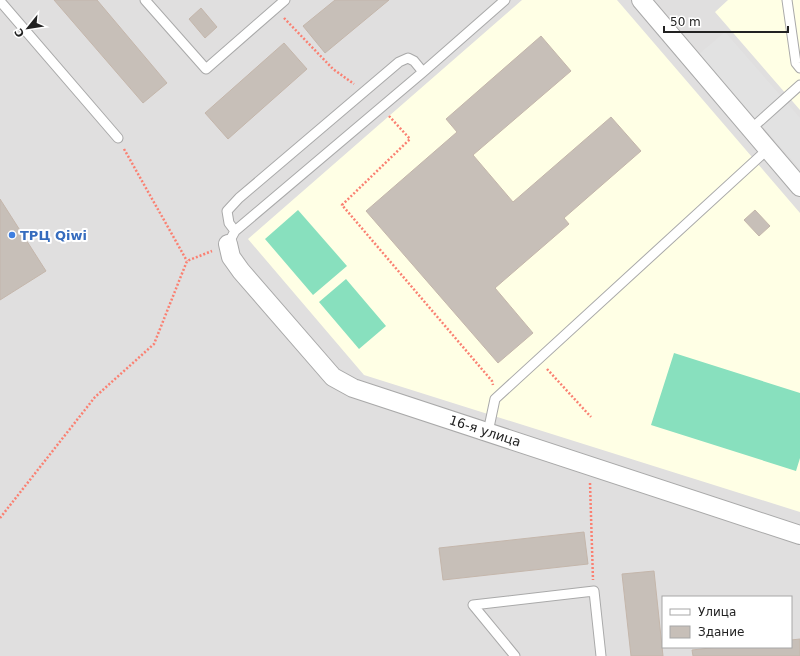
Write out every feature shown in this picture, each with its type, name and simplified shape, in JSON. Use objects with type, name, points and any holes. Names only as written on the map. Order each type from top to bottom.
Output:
[{"type":"street","points":[[641,0],[800,187]]},
{"type":"street","name":"16-я улица","points":[[231,237],[231,257],[241,271],[333,377],[354,388],[800,535]]},
{"type":"lane","points":[[145,0],[206,69],[285,0]]},
{"type":"lane","points":[[231,237],[505,0]]},
{"type":"lane","points":[[787,0],[796,63],[800,68]]},
{"type":"lane","points":[[0,1],[118,138]]},
{"type":"lane","points":[[231,237],[228,211],[238,198],[399,62],[408,58],[414,61],[423,72]]},
{"type":"lane","points":[[751,129],[800,85]]},
{"type":"lane","points":[[488,432],[495,399],[768,149]]},
{"type":"lane","points":[[515,656],[473,605],[594,590],[602,656]]},
{"type":"path","points":[[275,9],[333,69],[365,91]]},
{"type":"path","points":[[381,107],[410,139],[342,205],[492,381],[495,399]]},
{"type":"path","points":[[118,138],[187,261]]},
{"type":"path","points":[[0,518],[95,398],[154,344],[187,261],[231,237]]},
{"type":"path","points":[[539,359],[591,417]]},
{"type":"path","points":[[590,466],[594,590]]},
{"type":"shaded area","points":[[0,0],[800,0],[800,656],[0,656]]},
{"type":"shaded area","points":[[522,0],[617,0],[800,213],[800,512],[364,375],[248,239]]},
{"type":"shaded area","points":[[728,0],[800,0],[800,110],[715,12]]},
{"type":"shaded area","points":[[725,32],[800,118],[800,169],[699,54]]},
{"type":"green space","points":[[298,210],[347,266],[313,295],[265,239]]},
{"type":"green space","points":[[346,279],[386,326],[359,349],[319,302]]},
{"type":"green space","points":[[674,353],[800,393],[800,458],[796,471],[651,425]]},
{"type":"building","points":[[54,0],[97,0],[167,83],[143,103]]},
{"type":"building","points":[[335,0],[389,0],[325,53],[303,26]]},
{"type":"building","points":[[201,8],[217,27],[205,38],[189,19]]},
{"type":"building","points":[[541,36],[571,71],[473,155],[513,202],[611,117],[641,151],[564,218],[569,224],[495,288],[533,333],[498,363],[366,211],[457,132],[446,119]]},
{"type":"building","points":[[284,43],[307,69],[228,139],[205,113]]},
{"type":"building","name":"ТРЦ Qiwi","points":[[0,199],[46,271],[0,300]]},
{"type":"building","points":[[755,210],[770,226],[759,236],[744,220]]},
{"type":"building","points":[[584,532],[588,564],[443,580],[439,548]]},
{"type":"building","points":[[654,571],[663,656],[631,656],[622,574]]},
{"type":"building","points":[[800,639],[800,656],[693,656],[692,650],[710,648],[792,648],[792,640]]},
{"type":"place","name":"ТРЦ Qiwi","points":[[12,235]]}]
